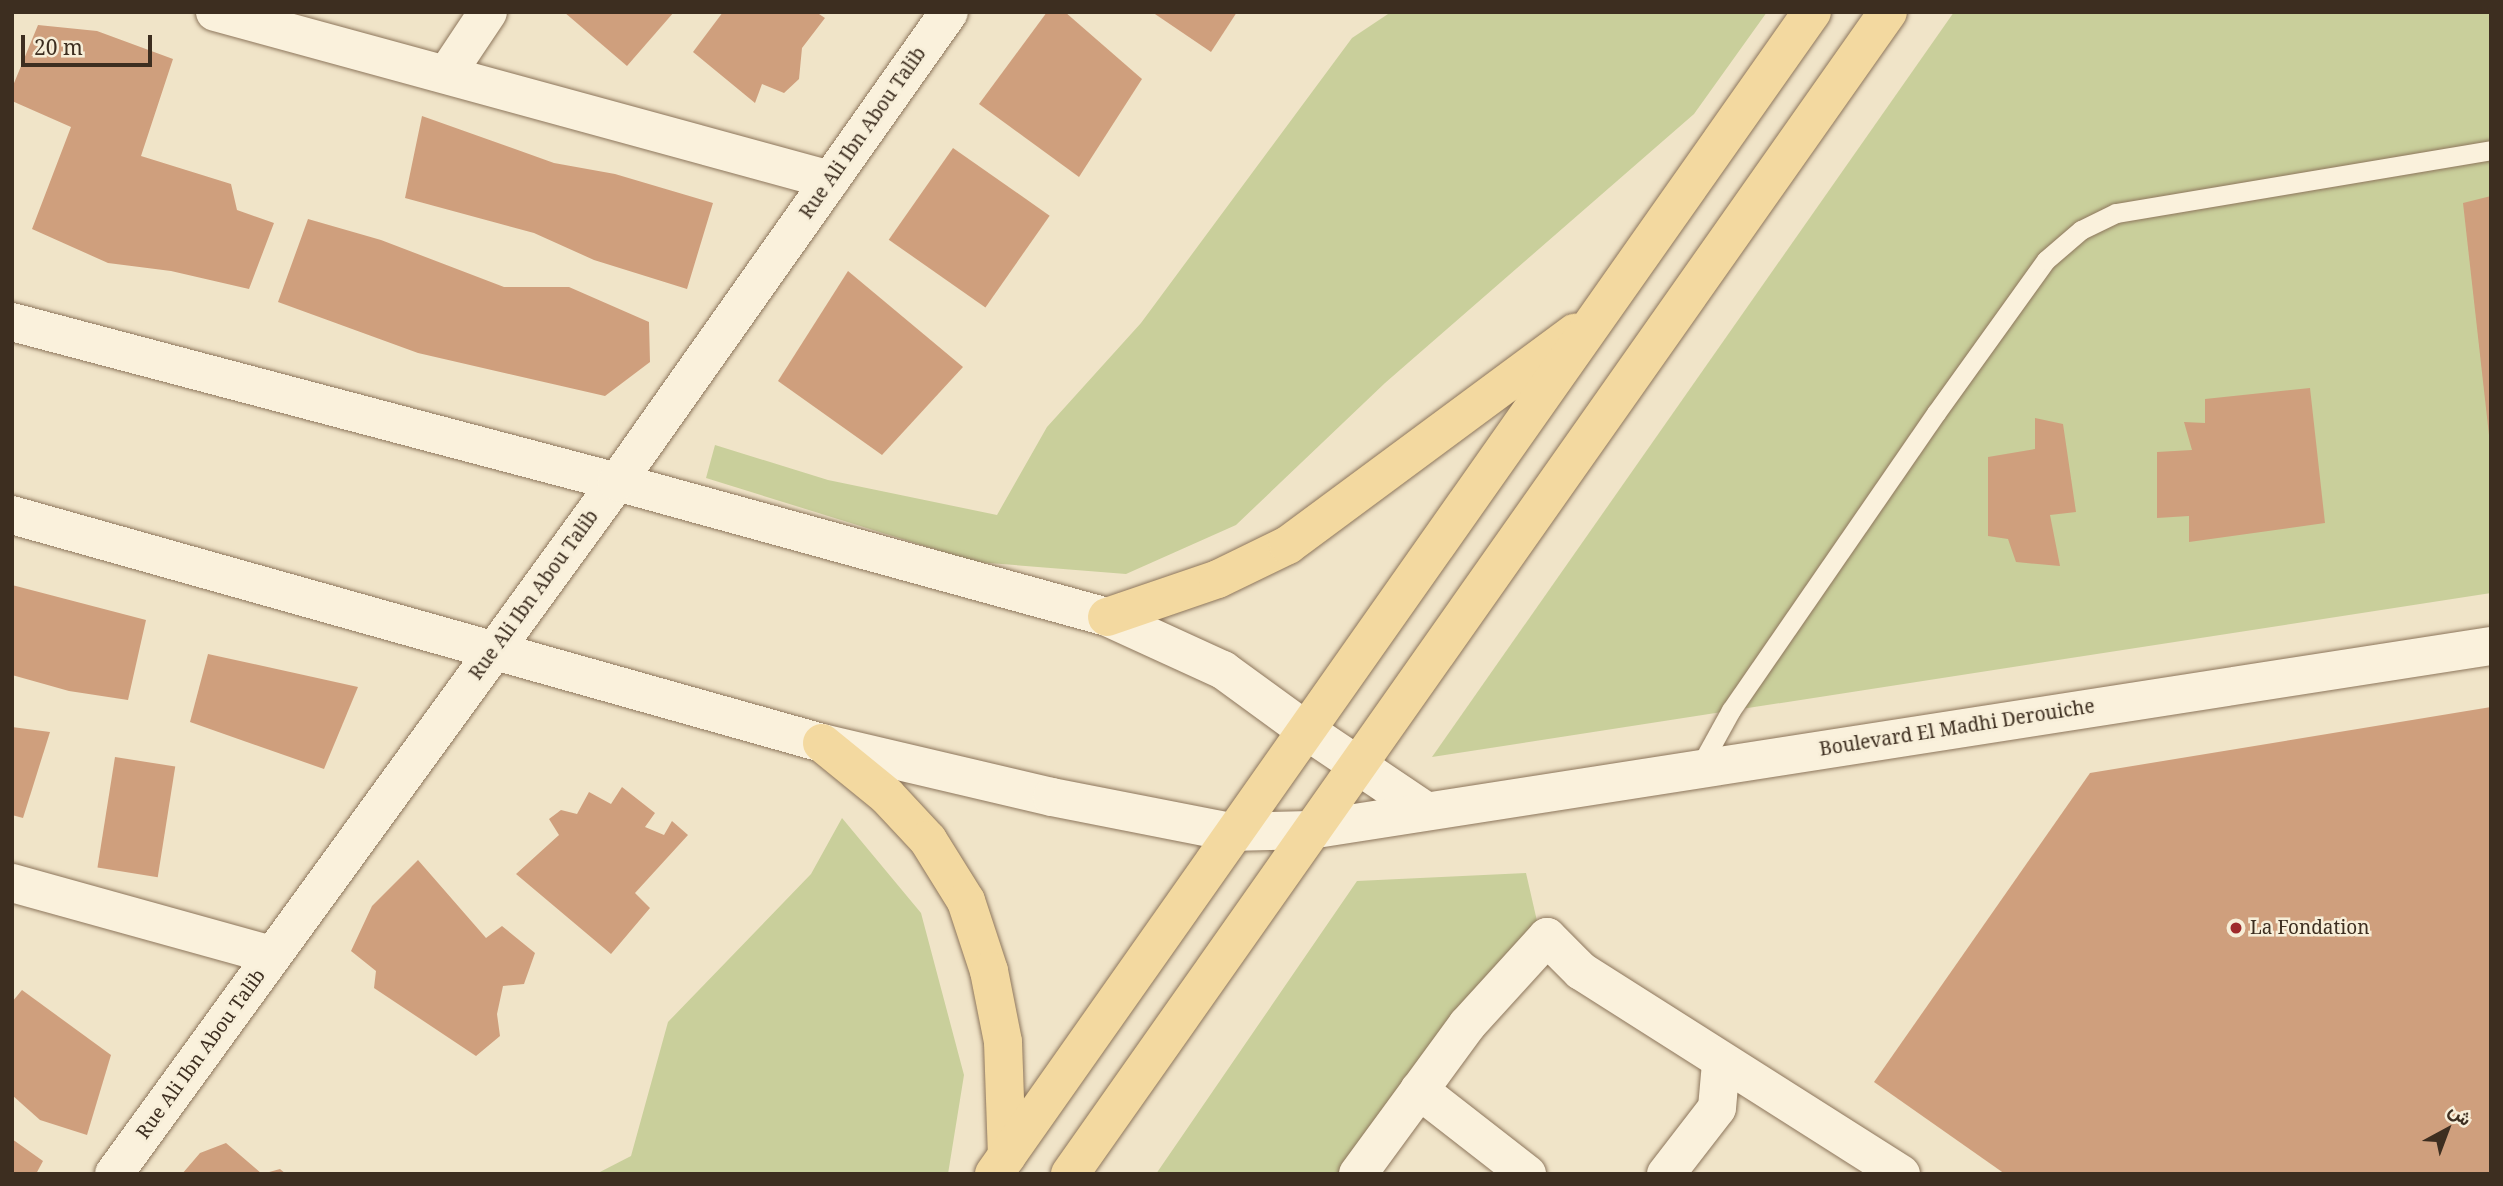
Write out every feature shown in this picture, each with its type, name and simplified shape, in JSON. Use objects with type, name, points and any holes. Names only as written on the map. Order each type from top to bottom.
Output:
[{"type":"main road","points":[[1001,1165],[1230,832],[1602,313],[1812,12]]},
{"type":"main road","points":[[1070,1174],[1888,12]]},
{"type":"main road","points":[[1107,617],[1218,579],[1288,545],[1602,313]]},
{"type":"main road","points":[[821,743],[887,796],[928,840],[966,901],[989,971],[1003,1042],[1001,1165]]},
{"type":"street","points":[[215,12],[448,72],[830,180]]},
{"type":"street","points":[[448,72],[488,12]]},
{"type":"street","name":"Rue Ali Ibn Abou Talib","points":[[114,1174],[617,482],[949,12]]},
{"type":"street","points":[[12,323],[617,482],[1107,617],[1223,670],[1355,766],[1424,810]]},
{"type":"street","name":"Boulevard El Madhi Derouiche","points":[[12,515],[821,743],[1052,797],[1230,832],[1310,831],[1424,810],[2491,646]]},
{"type":"street","points":[[12,883],[272,954]]},
{"type":"street","points":[[1358,1174],[1467,1025],[1547,937],[1581,971],[1721,1063],[1901,1174]]},
{"type":"street","points":[[1666,1174],[1717,1108],[1721,1063]]},
{"type":"street","points":[[1419,1090],[1527,1174]]},
{"type":"lane","points":[[1699,768],[1731,710],[1936,413],[2046,260],[2081,230],[2116,213],[2491,150]]},
{"type":"green space","points":[[1391,12],[1767,12],[1694,114],[1385,383],[1236,525],[1126,574],[976,562],[706,478],[715,445],[828,480],[997,515],[1047,427],[1141,323],[1352,38]]},
{"type":"green space","points":[[1954,12],[2491,12],[2491,593],[1432,757]]},
{"type":"green space","points":[[842,818],[921,913],[964,1075],[948,1174],[596,1174],[631,1156],[668,1022],[811,874]]},
{"type":"green space","points":[[1526,873],[1537,921],[1492,983],[1375,1174],[1156,1174],[1357,881]]},
{"type":"building","points":[[564,12],[674,12],[627,66]]},
{"type":"building","points":[[723,12],[816,12],[825,18],[802,48],[799,79],[784,93],[762,84],[755,103],[693,52]]},
{"type":"building","points":[[1047,12],[1065,12],[1142,79],[1079,177],[979,104]]},
{"type":"building","points":[[1152,12],[1237,12],[1211,52]]},
{"type":"building","points":[[38,25],[97,31],[173,59],[141,156],[231,184],[237,210],[274,223],[249,289],[171,271],[108,263],[32,229],[71,127],[12,101],[12,88]]},
{"type":"building","points":[[422,116],[554,163],[615,174],[713,203],[687,289],[594,260],[534,233],[405,198]]},
{"type":"building","points":[[953,148],[1050,216],[985,307],[889,240]]},
{"type":"building","points":[[2491,196],[2491,435],[2489,435],[2463,203]]},
{"type":"building","points":[[308,219],[381,240],[504,287],[569,287],[649,322],[650,362],[605,396],[418,353],[278,302]]},
{"type":"building","points":[[848,271],[963,367],[882,455],[778,381]]},
{"type":"building","points":[[2310,388],[2325,523],[2189,542],[2189,516],[2157,518],[2157,452],[2192,450],[2184,422],[2205,423],[2205,399]]},
{"type":"building","points":[[2035,418],[2063,424],[2076,512],[2050,515],[2060,566],[2016,562],[2008,539],[1988,536],[1988,457],[2035,449]]},
{"type":"building","points":[[12,585],[146,620],[128,700],[69,691],[12,675]]},
{"type":"building","points":[[208,654],[358,687],[324,769],[190,722]]},
{"type":"building","name":"La Fondation","points":[[2491,707],[2491,1174],[2005,1174],[1874,1082],[2090,773]]},
{"type":"building","points":[[12,727],[50,732],[23,818],[12,815]]},
{"type":"building","points":[[115,757],[175,767],[158,877],[97,868]]},
{"type":"building","points":[[622,787],[655,813],[645,827],[664,835],[672,821],[688,835],[635,893],[650,908],[611,954],[516,874],[559,835],[549,819],[561,810],[577,814],[589,792],[611,804]]},
{"type":"building","points":[[418,860],[486,938],[502,926],[535,953],[524,984],[503,986],[497,1014],[500,1036],[476,1056],[374,988],[376,971],[351,951],[372,906]]},
{"type":"building","points":[[22,990],[111,1055],[87,1135],[40,1120],[12,1095],[12,1002]]},
{"type":"building","points":[[12,1139],[43,1161],[36,1174],[12,1174]]},
{"type":"building","points":[[226,1143],[262,1174],[182,1174],[200,1153]]},
{"type":"building","points":[[280,1169],[286,1174],[262,1174]]},
{"type":"place","name":"La Fondation","points":[[2236,928]]}]
